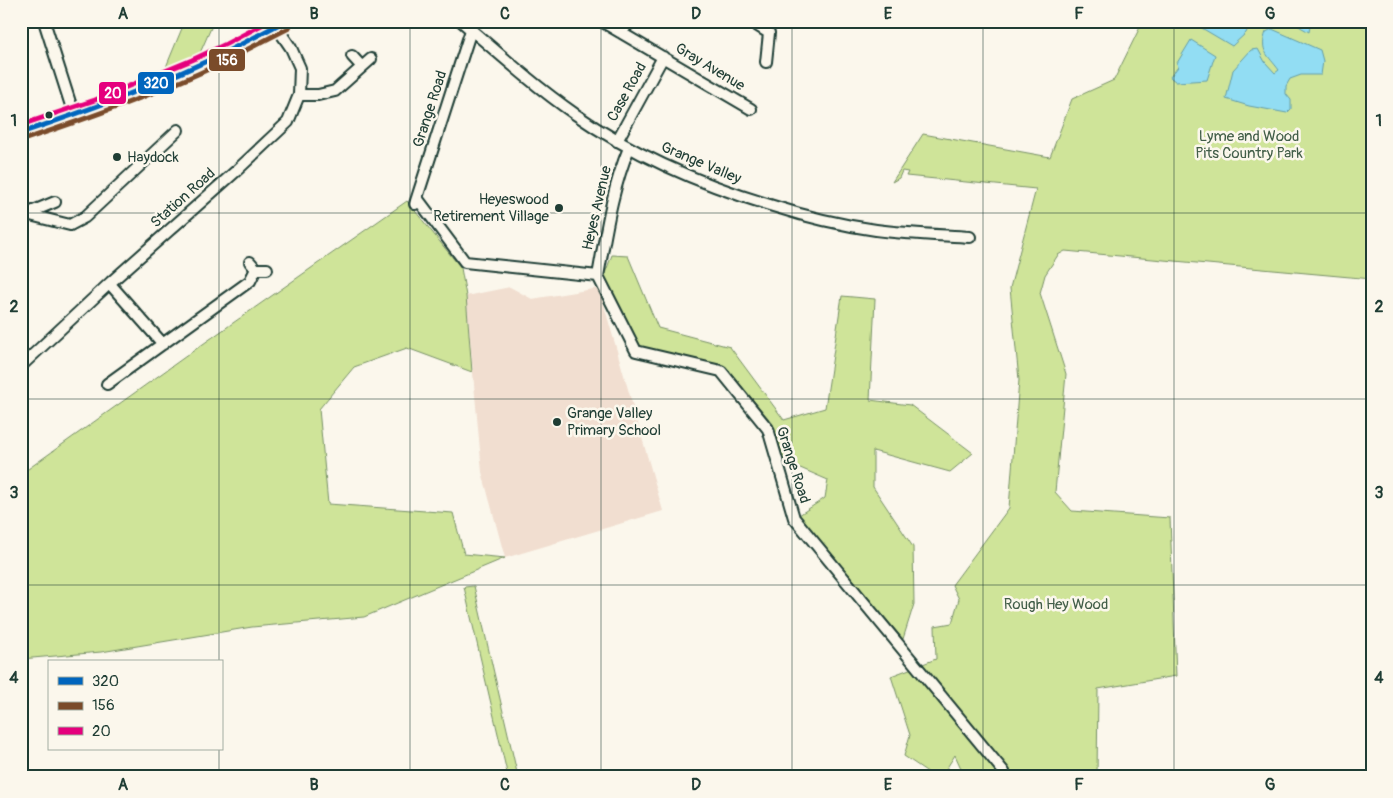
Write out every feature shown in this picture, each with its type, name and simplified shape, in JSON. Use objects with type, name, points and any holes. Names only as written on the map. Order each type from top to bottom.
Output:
[{"type":"main road","points":[[21,134],[120,98],[195,67],[280,24]]},
{"type":"street","points":[[44,21],[74,115]]},
{"type":"street","name":"Grange Valley","points":[[461,21],[574,114],[629,148],[685,175],[742,197],[808,217],[875,230],[970,238]]},
{"type":"street","name":"Gray Avenue","points":[[601,21],[751,109]]},
{"type":"street","points":[[620,32],[632,21]]},
{"type":"street","points":[[750,21],[769,33],[766,62]]},
{"type":"street","name":"Station Road","points":[[21,366],[288,122],[299,95],[300,68],[280,24]]},
{"type":"street","name":"Grange Road","points":[[471,30],[416,202],[465,262],[598,276],[636,352],[721,371],[768,429],[794,518],[1004,772]]},
{"type":"street","points":[[352,56],[362,67]]},
{"type":"street","name":"Case Road","points":[[617,141],[663,57]]},
{"type":"street","points":[[299,95],[318,95],[335,91],[371,59]]},
{"type":"street","points":[[24,215],[70,225],[85,217],[178,130]]},
{"type":"street","name":"Heyes Avenue","points":[[598,276],[612,199],[620,170],[629,148]]},
{"type":"street","points":[[24,215],[55,202]]},
{"type":"street","points":[[107,384],[250,281],[258,267]]},
{"type":"street","points":[[110,284],[163,344]]},
{"type":"shaded area","name":"Grange Valley Primary School","points":[[510,287],[532,299],[599,288],[663,511],[505,558],[482,472],[466,296]]},
{"type":"green space","points":[[185,21],[214,21],[200,53],[166,67]]},
{"type":"green space","points":[[1143,21],[1372,21],[1372,279],[1065,251],[1058,255],[1045,275],[1040,293],[1066,374],[1055,492],[1072,511],[1170,518],[1176,676],[1098,689],[1097,777],[965,777],[955,755],[941,777],[935,777],[904,756],[910,735],[891,676],[936,659],[935,626],[952,623],[959,599],[952,585],[1009,508],[1019,380],[1010,288],[1036,189],[906,176],[908,172],[902,171],[899,178],[892,182],[923,134],[1050,157],[1072,99],[1114,80]]},
{"type":"green space","points":[[407,201],[461,268],[466,296],[472,372],[407,348],[354,367],[319,409],[328,504],[453,513],[464,554],[505,558],[364,617],[252,627],[101,652],[21,659],[21,474]]},
{"type":"green space","points":[[612,255],[628,256],[658,328],[730,347],[784,420],[825,408],[842,296],[875,299],[870,400],[910,405],[973,453],[950,472],[873,451],[873,487],[913,547],[914,604],[903,639],[799,515],[825,498],[828,480],[784,461],[773,424],[726,367],[640,346],[604,276]]},
{"type":"green space","points":[[474,586],[518,777],[508,777],[464,587]]},
{"type":"water","points":[[1199,21],[1251,21],[1246,33],[1232,46],[1195,24]]},
{"type":"water","points":[[1290,21],[1311,21],[1309,32]]},
{"type":"water","points":[[1272,29],[1320,50],[1323,61],[1321,75],[1301,75],[1290,79],[1286,86],[1286,94],[1291,100],[1291,109],[1287,113],[1249,106],[1226,99],[1233,70],[1251,50],[1258,49],[1265,62],[1275,73],[1279,70],[1264,48],[1266,32]]},
{"type":"water","points":[[1191,40],[1215,55],[1207,80],[1176,82],[1170,77],[1178,67],[1177,63]]},
{"type":"transit line","name":"20","points":[[21,125],[95,100],[192,60],[269,21]]},
{"type":"transit line","name":"320","points":[[21,133],[175,76],[285,21]]},
{"type":"transit line","name":"156","points":[[23,140],[112,109],[178,83],[289,28]]},
{"type":"place","name":"Haydock","points":[[117,157]]},
{"type":"place","name":"Heyeswood Retirement Village","points":[[559,208]]},
{"type":"place","name":"Grange Valley Primary School","points":[[557,422]]},
{"type":"park label","name":"Lyme and Wood Pits Country Park","points":[[1249,144]]},
{"type":"park label","name":"Rough Hey Wood","points":[[1056,604]]}]
